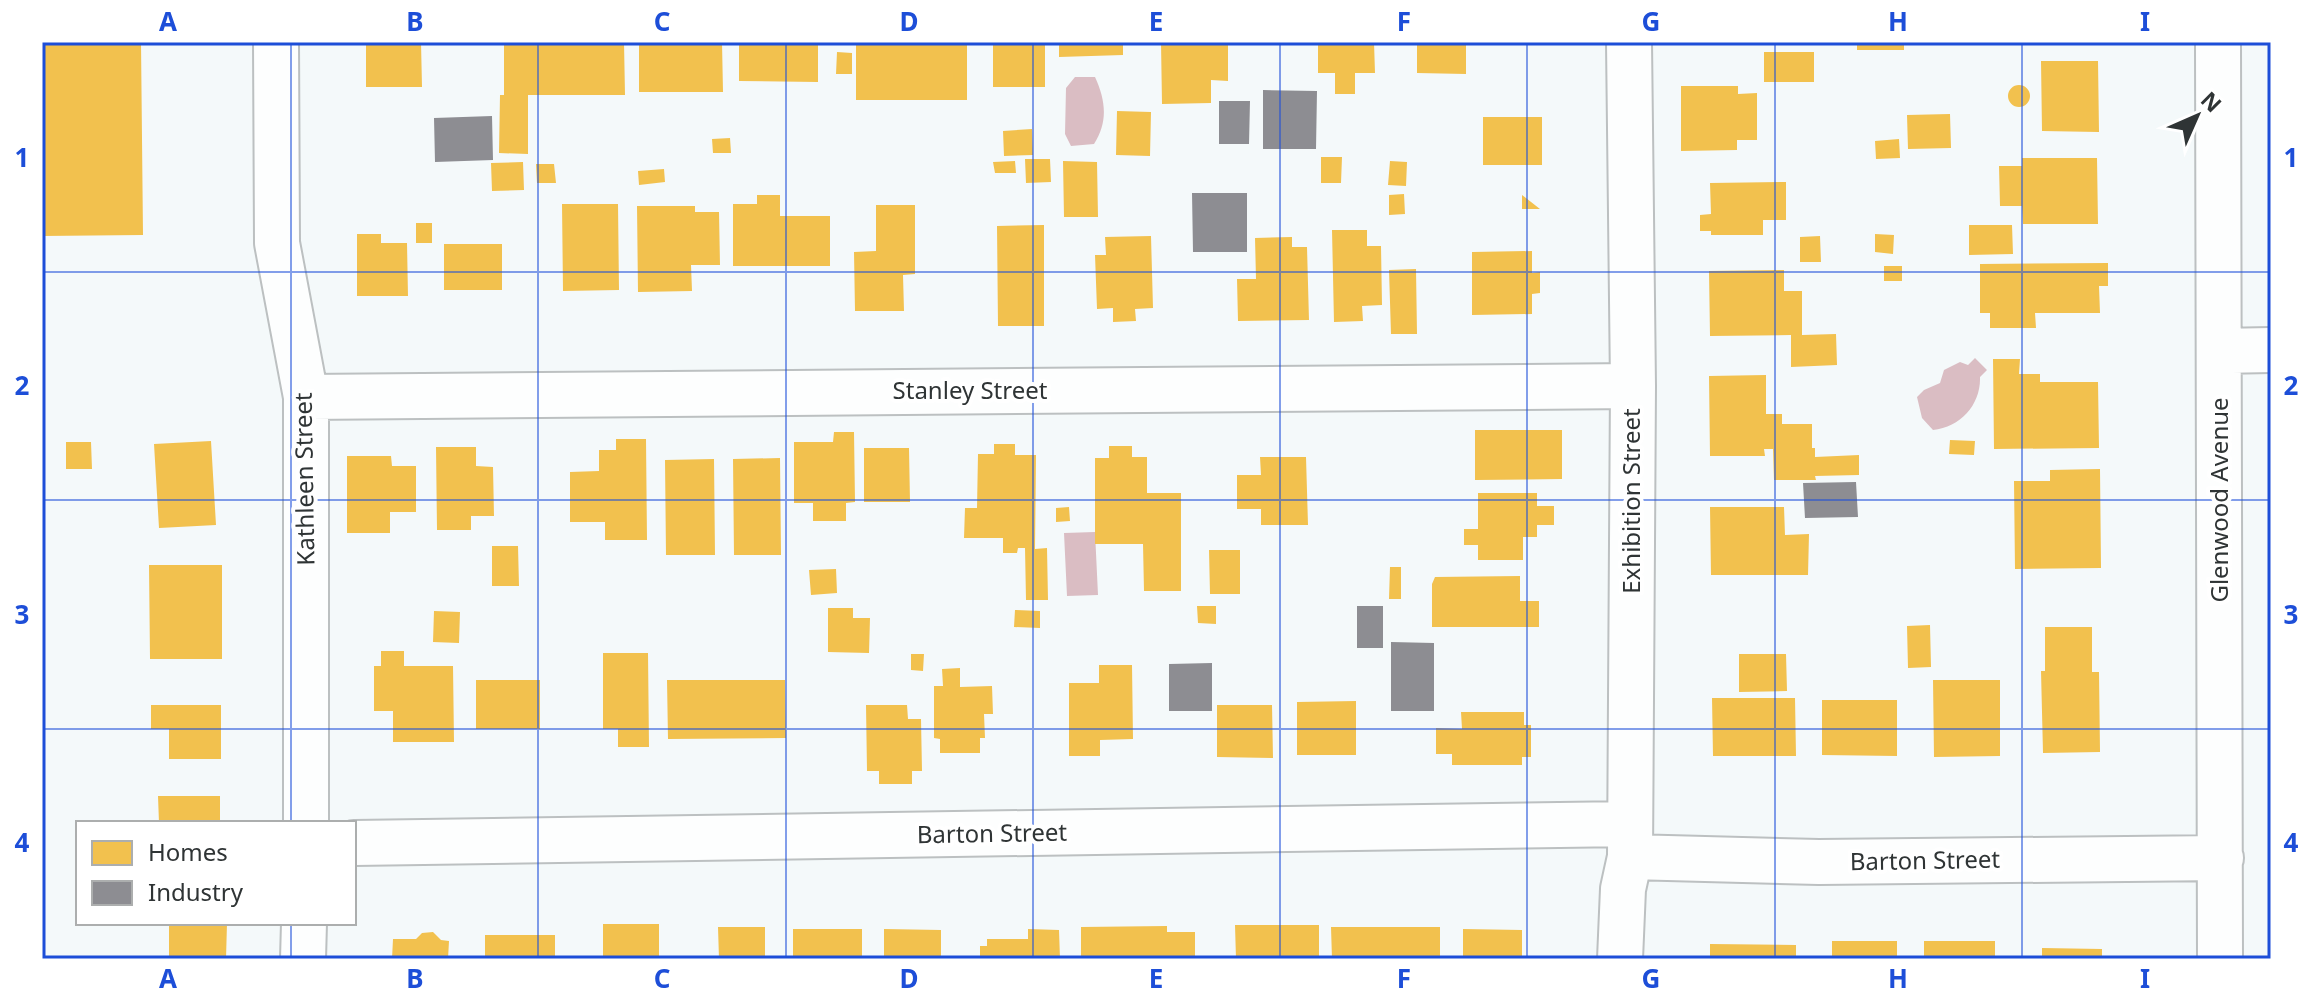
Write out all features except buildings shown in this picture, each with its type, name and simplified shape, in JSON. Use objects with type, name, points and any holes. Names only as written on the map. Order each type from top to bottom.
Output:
[{"type":"street","name":"Kathleen Street","points":[[276,42],[277,243],[306,397],[306,821]]},
{"type":"street","name":"Exhibition Street","points":[[1620,959],[1623,889],[1630,841],[1633,386],[1629,42]]},
{"type":"street","name":"Glenwood Avenue","points":[[2218,42],[2220,959]]},
{"type":"street","points":[[2219,351],[2271,350]]},
{"type":"street","name":"Stanley Street","points":[[306,397],[1633,386]]},
{"type":"street","name":"Barton Street","points":[[356,843],[1630,841],[1819,862],[2221,858]]},
{"type":"street","points":[[303,959],[304,925]]},
{"type":"shaded area","points":[[1075,77],[1095,77],[1101,94],[1104,111],[1102,128],[1094,144],[1071,146],[1065,134],[1066,88]]},
{"type":"shaded area","points":[[1975,358],[1987,370],[1980,377],[1973,405],[1952,424],[1933,430],[1922,418],[1917,397],[1940,383],[1944,370],[1960,362],[1968,365]]},
{"type":"shaded area","points":[[1095,532],[1098,595],[1067,596],[1064,533]]}]
